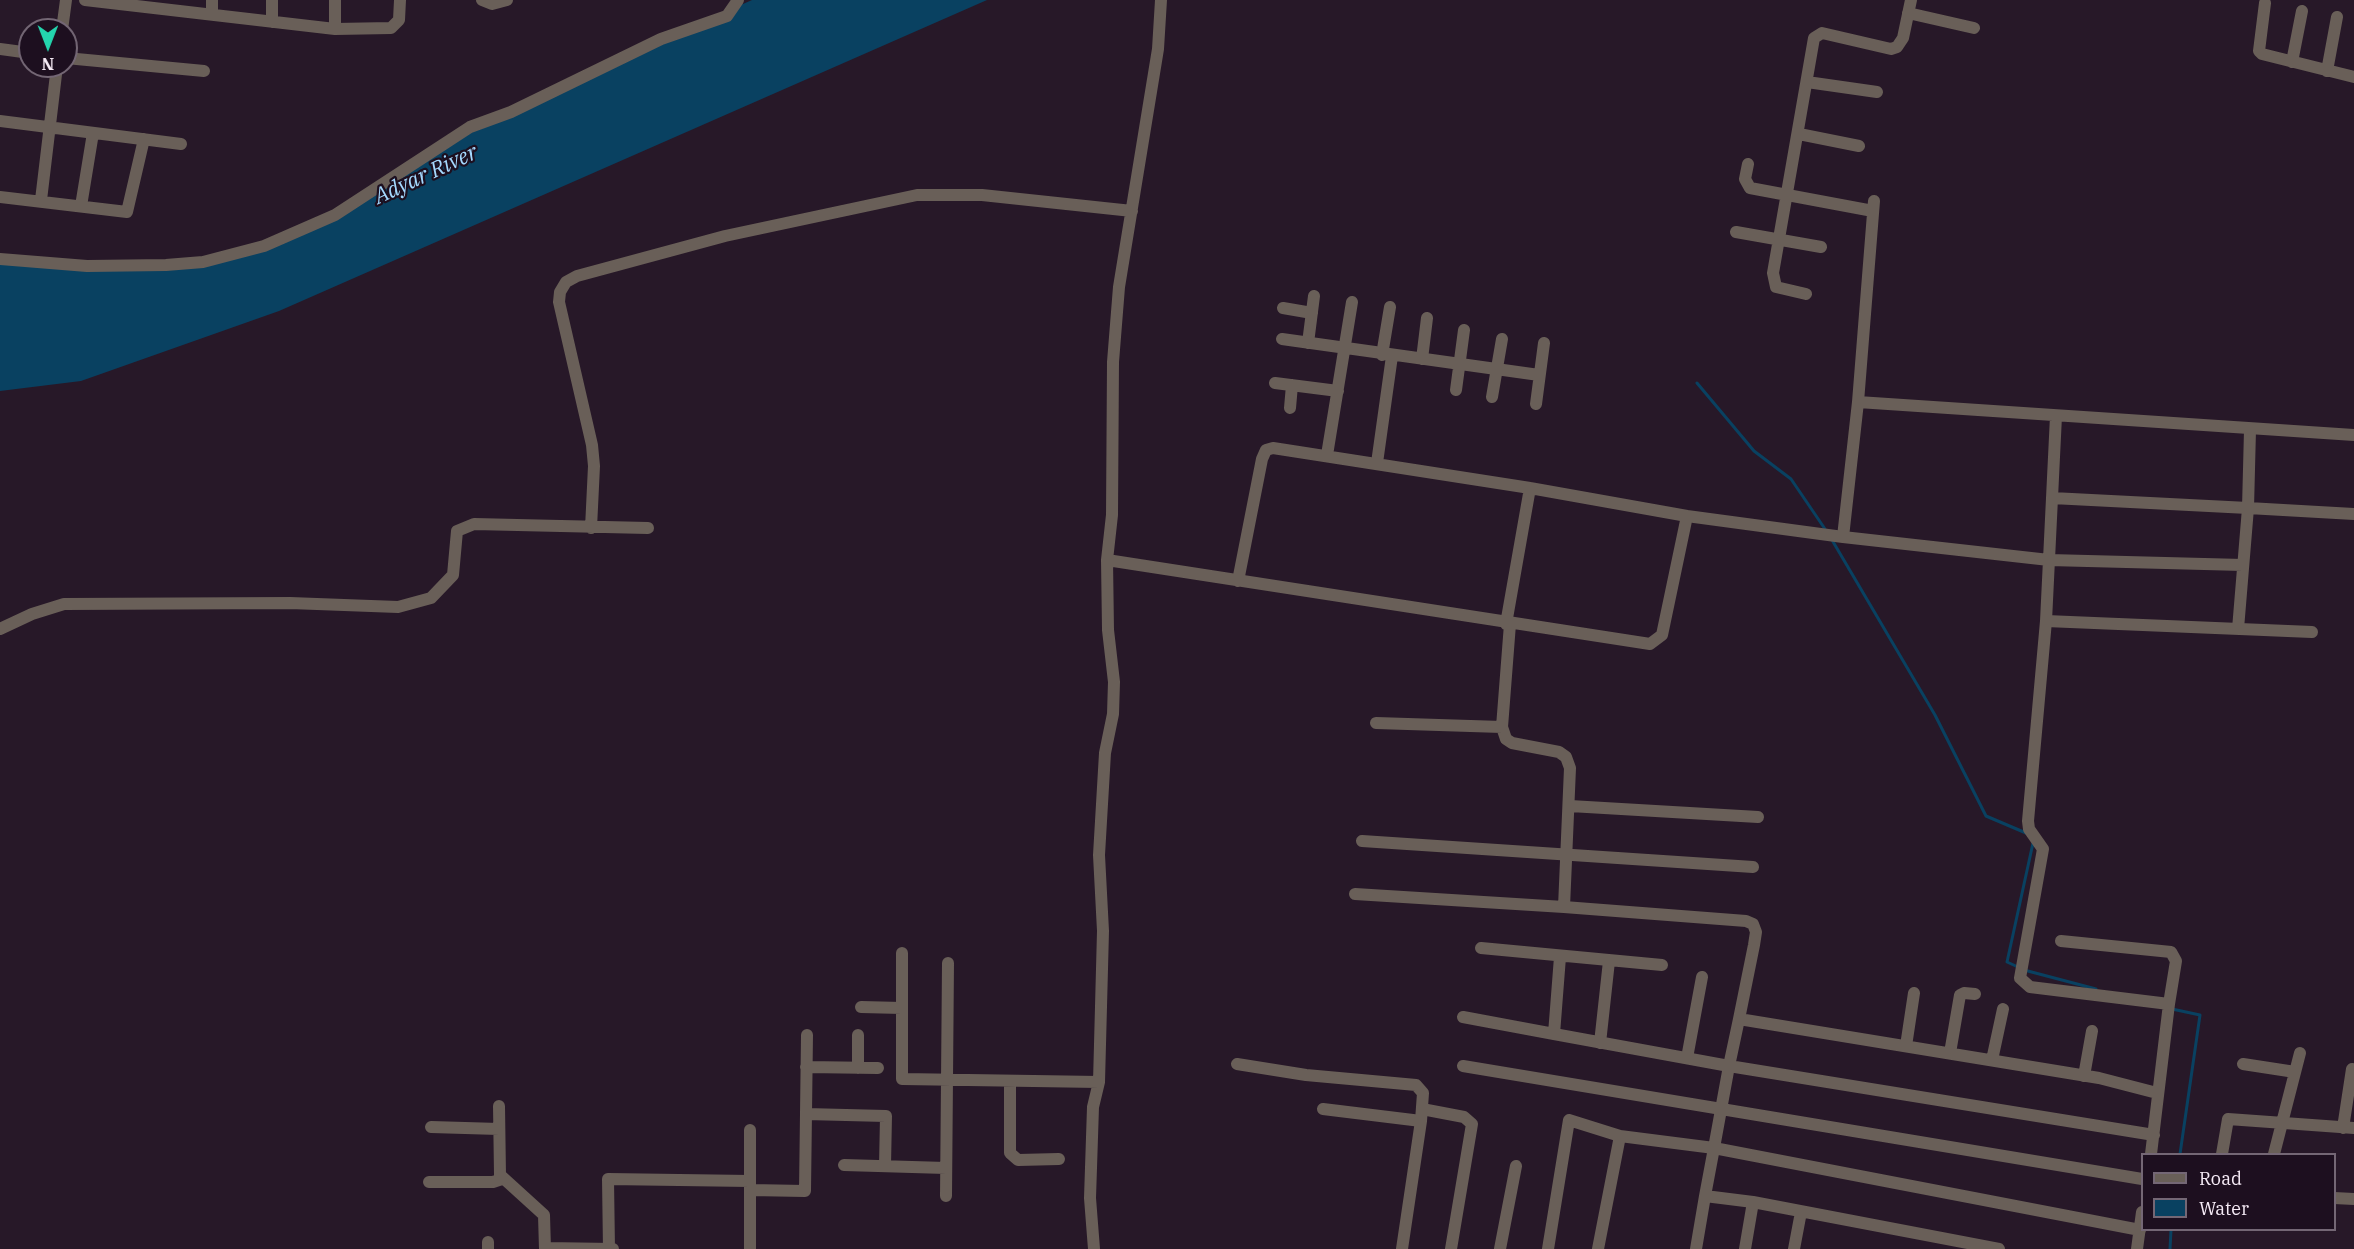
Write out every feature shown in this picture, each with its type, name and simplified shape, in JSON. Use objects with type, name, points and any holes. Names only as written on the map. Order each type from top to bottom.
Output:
[{"type":"street","points":[[64,18],[66,0]]},
{"type":"street","points":[[85,0],[212,6],[272,22],[335,29],[392,28],[399,20],[400,0]]},
{"type":"street","points":[[272,0],[272,22]]},
{"type":"street","points":[[335,0],[335,29]]},
{"type":"street","points":[[482,0],[492,4],[507,0]]},
{"type":"street","points":[[0,260],[87,266],[166,266],[203,262],[264,246],[335,215],[470,127],[511,112],[661,39],[726,16],[733,11],[738,0]]},
{"type":"street","points":[[1094,1249],[1090,1186],[1093,1107],[1099,1082],[1103,931],[1099,855],[1105,753],[1113,714],[1114,682],[1108,630],[1107,560],[1112,515],[1114,351],[1119,288],[1158,49],[1161,0]]},
{"type":"street","points":[[2265,3],[2259,51],[2292,62],[2354,77]]},
{"type":"street","points":[[1806,294],[1781,290],[1773,281],[1814,38],[1817,34],[1828,34],[1891,49],[1901,44],[1910,6],[1974,28]]},
{"type":"street","points":[[2292,62],[2302,11]]},
{"type":"street","points":[[2327,71],[2337,17]]},
{"type":"street","points":[[0,49],[18,51]]},
{"type":"street","points":[[78,59],[204,71]]},
{"type":"street","points":[[41,200],[56,78]]},
{"type":"street","points":[[1807,82],[1877,92]]},
{"type":"street","points":[[0,121],[181,144]]},
{"type":"street","points":[[81,206],[93,133]]},
{"type":"street","points":[[1799,134],[1859,146]]},
{"type":"street","points":[[0,197],[41,200],[127,212],[144,139]]},
{"type":"street","points":[[1748,164],[1746,185],[1787,195],[1873,206],[1858,402],[1843,537]]},
{"type":"street","points":[[591,528],[593,455],[559,302],[560,292],[566,282],[577,276],[725,236],[917,195],[982,195],[1132,211]]},
{"type":"street","points":[[1736,232],[1821,247]]},
{"type":"street","points":[[1308,343],[1314,296]]},
{"type":"street","points":[[1327,455],[1352,302]]},
{"type":"street","points":[[1377,463],[1390,307]]},
{"type":"street","points":[[1284,308],[1312,312]]},
{"type":"street","points":[[1422,359],[1427,318]]},
{"type":"street","points":[[1456,390],[1464,330]]},
{"type":"street","points":[[1282,339],[1539,375]]},
{"type":"street","points":[[1491,397],[1502,339]]},
{"type":"street","points":[[1536,404],[1544,344]]},
{"type":"street","points":[[1275,383],[1338,391]]},
{"type":"street","points":[[1290,408],[1292,385]]},
{"type":"street","points":[[1858,402],[2250,430],[2354,435]]},
{"type":"street","points":[[2056,416],[2046,621],[2028,821],[2030,829],[2043,849],[2020,978],[2030,987],[2169,1004]]},
{"type":"street","points":[[2238,629],[2248,508],[2250,430]]},
{"type":"street","points":[[1238,581],[1262,459],[1266,450],[1273,448],[1530,488],[1687,516],[1843,537],[2049,560],[2244,565]]},
{"type":"street","points":[[1530,488],[1508,624],[1502,727],[1506,739],[1512,743],[1559,752],[1566,758],[1570,768],[1564,907]]},
{"type":"street","points":[[2052,498],[2354,514]]},
{"type":"street","points":[[1107,560],[1640,645],[1658,641],[1662,635],[1687,516]]},
{"type":"street","points":[[0,629],[32,614],[64,604],[290,603],[398,608],[431,598],[453,574],[456,531],[474,524],[648,528]]},
{"type":"street","points":[[2046,621],[2312,633]]},
{"type":"street","points":[[1376,723],[1502,727]]},
{"type":"street","points":[[1570,806],[1758,817]]},
{"type":"street","points":[[1362,841],[1753,867]]},
{"type":"street","points":[[1355,894],[1564,907],[1746,921],[1754,924],[1756,932],[1754,945],[1720,1109],[1696,1249]]},
{"type":"street","points":[[2061,941],[2170,952],[2176,961],[2157,1093],[2151,1153]]},
{"type":"street","points":[[1481,948],[1662,965]]},
{"type":"street","points":[[902,953],[902,1079],[1099,1082]]},
{"type":"street","points":[[1554,1034],[1560,957]]},
{"type":"street","points":[[1600,1043],[1609,960]]},
{"type":"street","points":[[945,1196],[948,963]]},
{"type":"street","points":[[1687,1058],[1702,977]]},
{"type":"street","points":[[1906,1046],[1914,993]]},
{"type":"street","points":[[1950,1053],[1960,995],[1975,994]]},
{"type":"street","points":[[861,1007],[902,1008]]},
{"type":"street","points":[[1992,1060],[2003,1009]]},
{"type":"street","points":[[1463,1017],[1729,1066],[2154,1135]]},
{"type":"street","points":[[1739,1019],[2084,1076],[2157,1093]]},
{"type":"street","points":[[2084,1076],[2092,1031]]},
{"type":"street","points":[[499,1106],[499,1169],[502,1179],[540,1211],[544,1218],[545,1249],[610,1249],[608,1179],[750,1185],[805,1191],[807,1035]]},
{"type":"street","points":[[858,1035],[858,1068]]},
{"type":"street","points":[[2274,1153],[2300,1053]]},
{"type":"street","points":[[1238,1064],[1306,1075],[1416,1086],[1423,1093],[1402,1249]]},
{"type":"street","points":[[2243,1064],[2295,1072]]},
{"type":"street","points":[[1463,1066],[1639,1093],[1720,1109],[2141,1179]]},
{"type":"street","points":[[806,1067],[878,1068]]},
{"type":"street","points":[[2222,1153],[2228,1119],[2348,1128],[2352,1069]]},
{"type":"street","points":[[1010,1081],[1010,1153],[1018,1160],[1059,1159]]},
{"type":"street","points":[[1323,1109],[1464,1117],[1472,1124],[1450,1249]]},
{"type":"street","points":[[806,1114],[886,1116],[885,1166]]},
{"type":"street","points":[[1548,1249],[1569,1120],[1620,1136],[1714,1148],[2140,1230]]},
{"type":"street","points":[[431,1127],[499,1129]]},
{"type":"street","points":[[750,1130],[750,1249]]},
{"type":"street","points":[[1598,1249],[1620,1136]]},
{"type":"street","points":[[844,1166],[946,1168]]},
{"type":"street","points":[[1500,1249],[1516,1166]]},
{"type":"street","points":[[429,1182],[493,1182],[502,1179]]},
{"type":"street","points":[[1705,1196],[1753,1202],[1999,1249]]},
{"type":"street","points":[[2336,1198],[2354,1199]]},
{"type":"street","points":[[1744,1249],[1753,1202]]},
{"type":"street","points":[[1794,1249],[1801,1212]]},
{"type":"street","points":[[2138,1249],[2141,1221]]},
{"type":"water","name":"Adyar River","points":[[752,0],[987,0],[279,311],[81,381],[0,391],[0,258],[64,264],[205,262],[321,223],[503,110]]},
{"type":"waterway","points":[[1697,383],[1754,451],[1791,479],[1825,529]]},
{"type":"waterway","points":[[1832,540],[1935,715],[1986,816],[2026,833]]},
{"type":"waterway","points":[[2018,967],[2007,962],[2033,843]]},
{"type":"waterway","points":[[2024,970],[2096,989]]},
{"type":"waterway","points":[[2172,1009],[2200,1015],[2180,1153]]},
{"type":"waterway","points":[[2170,1249],[2171,1231]]}]
